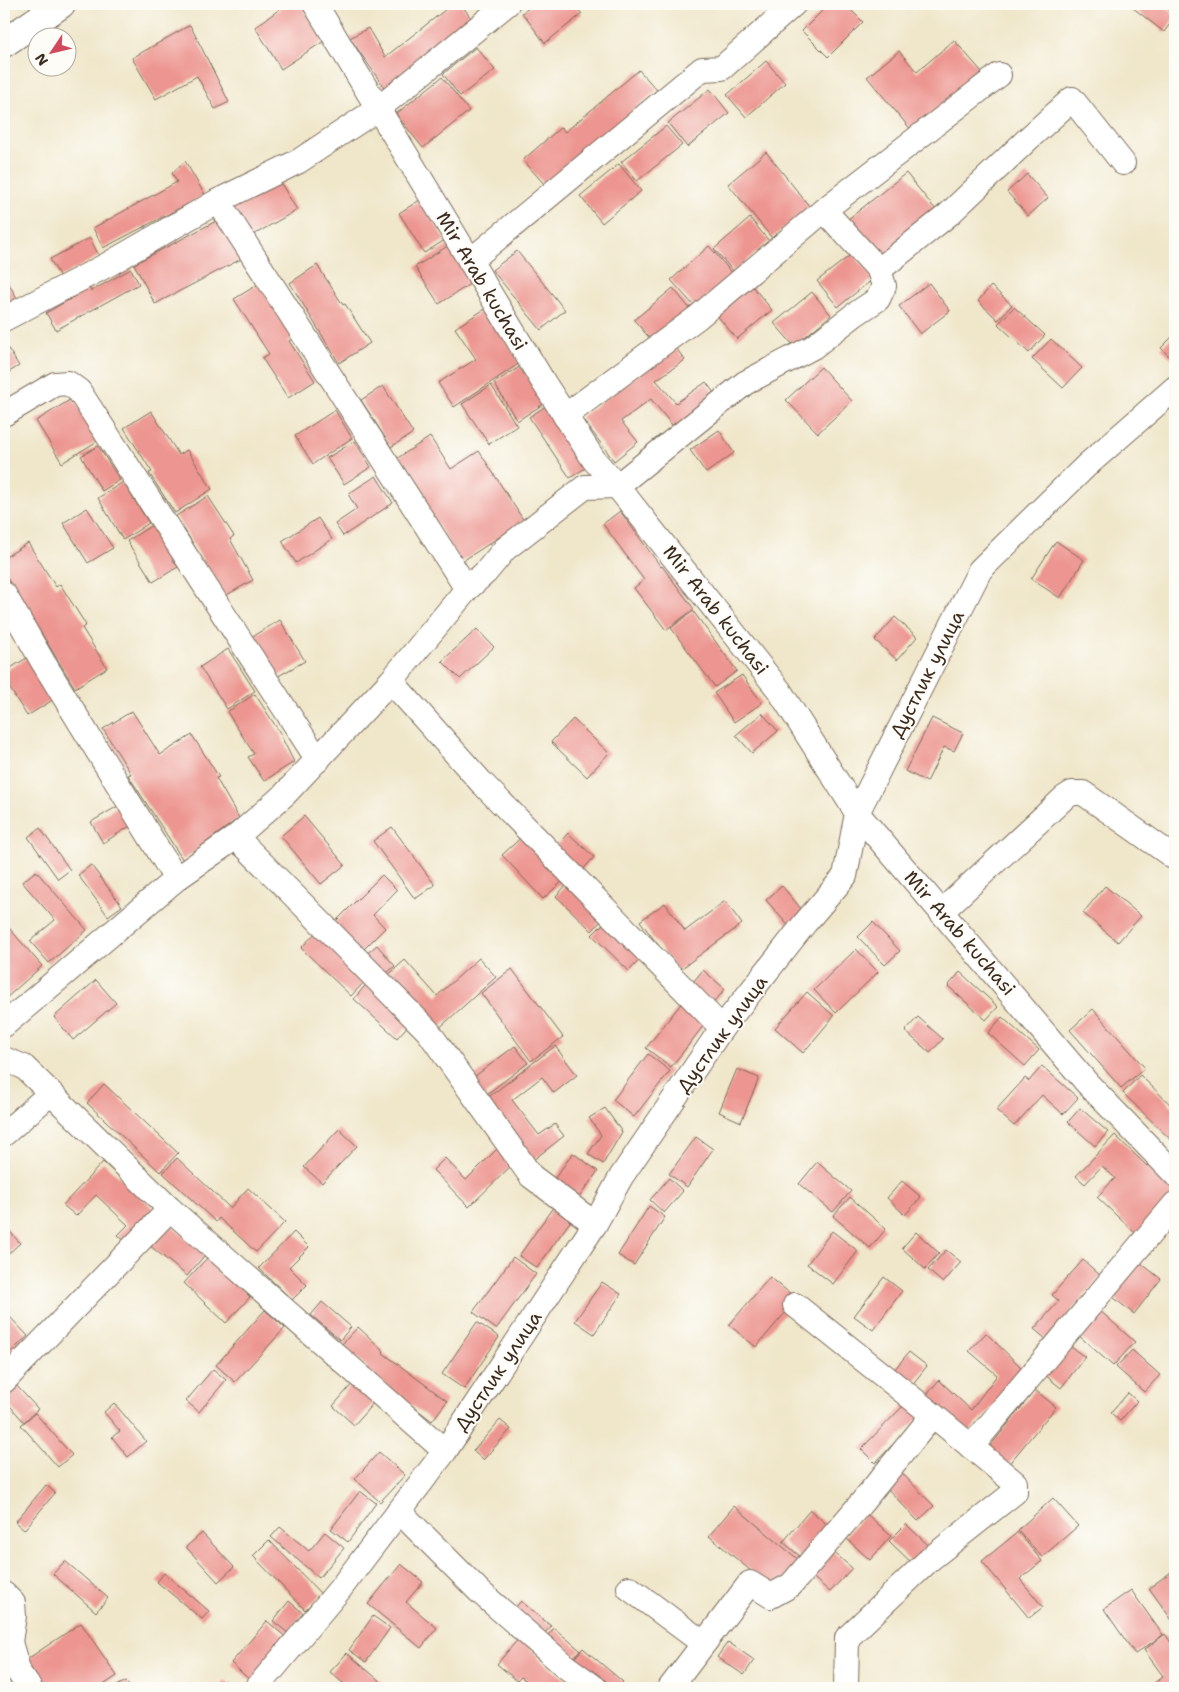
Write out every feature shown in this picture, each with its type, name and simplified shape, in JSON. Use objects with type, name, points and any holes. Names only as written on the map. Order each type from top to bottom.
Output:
[{"type":"main road","points":[[4,43],[61,4]]},
{"type":"street","name":"Mir Arab kuchasi","points":[[315,4],[470,261],[594,460],[617,486],[779,690],[857,813],[1087,1083],[1175,1174]]},
{"type":"street","points":[[4,318],[107,264],[218,201],[299,161],[379,108],[507,4]]},
{"type":"street","points":[[470,261],[702,69],[722,68],[794,4]]},
{"type":"street","points":[[565,416],[698,317],[824,210],[999,75]]},
{"type":"street","points":[[879,270],[949,214],[1072,99],[1123,163]]},
{"type":"street","points":[[218,201],[467,589]]},
{"type":"street","points":[[4,1026],[176,879],[236,837],[285,794],[391,681],[467,589],[486,572],[505,549],[585,487],[617,486],[745,383],[813,348],[854,315],[878,299],[884,286],[879,270],[824,210]]},
{"type":"street","points":[[4,414],[55,384],[68,383],[79,392],[318,760]]},
{"type":"street","name":"Дустлик улица","points":[[257,1688],[340,1589],[444,1451],[595,1224],[622,1178],[722,1028],[804,923],[845,876],[857,813],[980,570],[1086,466],[1175,388]]},
{"type":"street","points":[[4,594],[48,671],[176,879]]},
{"type":"street","points":[[391,681],[481,782],[722,1028]]},
{"type":"street","points":[[941,912],[1064,798],[1072,793],[1083,793],[1175,858]]},
{"type":"street","points":[[236,837],[428,1031],[531,1176],[595,1224]]},
{"type":"street","points":[[4,1059],[24,1067],[170,1209],[444,1451]]},
{"type":"street","points":[[4,1134],[51,1093]]},
{"type":"street","points":[[971,1447],[1175,1204]]},
{"type":"street","points":[[4,1381],[170,1209]]},
{"type":"street","points":[[795,1305],[1015,1483],[1015,1492],[929,1560],[847,1638],[846,1688]]},
{"type":"street","points":[[670,1688],[750,1583],[771,1596],[791,1585],[933,1415]]},
{"type":"street","points":[[399,1511],[480,1592],[564,1666],[594,1688]]},
{"type":"street","points":[[629,1588],[704,1643]]},
{"type":"street","points":[[4,1594],[13,1603],[14,1616],[7,1645],[19,1673],[30,1688]]},
{"type":"building","points":[[277,4],[300,4],[324,41],[281,69],[255,27],[280,9]]},
{"type":"building","points":[[449,4],[461,4],[471,18],[386,90],[350,38],[368,28],[385,57],[450,6]]},
{"type":"building","points":[[534,4],[574,4],[582,14],[545,43],[522,13]]},
{"type":"building","points":[[829,4],[845,4],[863,22],[828,57],[802,31]]},
{"type":"building","points":[[1128,4],[1161,4],[1175,17],[1164,32]]},
{"type":"building","points":[[190,25],[229,102],[215,109],[197,76],[156,99],[132,58]]},
{"type":"building","points":[[954,40],[982,72],[912,131],[867,77],[899,51],[917,72]]},
{"type":"building","points":[[476,47],[495,70],[460,96],[443,74]]},
{"type":"building","points":[[766,61],[785,83],[746,117],[727,95]]},
{"type":"building","points":[[639,70],[657,90],[545,185],[523,160],[561,127],[565,132]]},
{"type":"building","points":[[442,77],[469,111],[423,148],[396,114]]},
{"type":"building","points":[[710,89],[729,113],[687,147],[668,123]]},
{"type":"building","points":[[666,126],[682,145],[637,181],[621,162]]},
{"type":"building","points":[[766,152],[810,207],[772,238],[728,184]]},
{"type":"building","points":[[185,161],[205,195],[103,248],[93,228],[177,182],[172,173]]},
{"type":"building","points":[[619,164],[641,191],[602,223],[580,196]]},
{"type":"building","points":[[906,173],[940,215],[876,266],[842,224]]},
{"type":"building","points":[[1027,174],[1048,198],[1028,216],[1007,192]]},
{"type":"building","points":[[279,180],[297,210],[248,238],[231,208]]},
{"type":"building","points":[[420,200],[445,240],[424,253],[399,213]]},
{"type":"building","points":[[222,218],[243,258],[155,304],[134,264]]},
{"type":"building","points":[[750,218],[769,241],[734,272],[714,249]]},
{"type":"building","points":[[90,238],[99,256],[60,277],[50,259]]},
{"type":"building","points":[[449,245],[473,282],[439,304],[415,267]]},
{"type":"building","points":[[709,246],[733,274],[695,307],[671,280]]},
{"type":"building","points":[[517,251],[565,310],[541,330],[492,270]]},
{"type":"building","points":[[853,253],[873,279],[838,307],[817,281]]},
{"type":"building","points":[[317,265],[370,343],[339,363],[290,283]]},
{"type":"building","points":[[131,269],[139,284],[56,330],[46,313],[89,288],[91,291]]},
{"type":"building","points":[[4,276],[17,298],[4,305]]},
{"type":"building","points":[[749,282],[772,310],[737,339],[713,311]]},
{"type":"building","points":[[929,283],[950,311],[920,334],[899,306]]},
{"type":"building","points":[[259,284],[293,338],[289,341],[315,381],[288,398],[262,358],[269,354],[234,299]]},
{"type":"building","points":[[991,286],[1012,305],[998,320],[978,301]]},
{"type":"building","points":[[673,288],[690,309],[652,341],[634,320]]},
{"type":"building","points":[[812,292],[831,315],[794,346],[774,323]]},
{"type":"building","points":[[1014,307],[1045,335],[1029,353],[998,324]]},
{"type":"building","points":[[485,309],[520,363],[454,407],[438,383],[476,359],[455,328]]},
{"type":"building","points":[[1175,334],[1175,362],[1161,348]]},
{"type":"building","points":[[1051,339],[1082,368],[1063,388],[1032,359]]},
{"type":"building","points":[[4,342],[19,366],[4,375]]},
{"type":"building","points":[[675,347],[685,360],[656,380],[676,403],[706,382],[717,397],[676,430],[651,399],[621,421],[638,442],[614,461],[581,417]]},
{"type":"building","points":[[521,366],[545,403],[517,421],[494,383]]},
{"type":"building","points":[[821,367],[852,401],[818,433],[786,400]]},
{"type":"building","points":[[491,385],[517,426],[489,444],[462,404]]},
{"type":"building","points":[[383,386],[413,433],[391,447],[361,400]]},
{"type":"building","points":[[73,398],[99,440],[62,463],[36,421]]},
{"type":"building","points":[[549,404],[587,467],[570,478],[529,417]]},
{"type":"building","points":[[335,410],[352,438],[313,464],[295,436]]},
{"type":"building","points":[[151,411],[179,455],[187,450],[212,489],[175,513],[149,473],[152,472],[124,428]]},
{"type":"building","points":[[719,430],[734,453],[706,473],[690,450]]},
{"type":"building","points":[[430,437],[451,469],[479,451],[524,521],[461,562],[396,459]]},
{"type":"building","points":[[355,441],[371,467],[344,484],[327,458]]},
{"type":"building","points":[[98,446],[120,480],[102,491],[81,456]]},
{"type":"building","points":[[376,476],[393,503],[343,536],[335,524],[357,509],[348,494]]},
{"type":"building","points":[[123,482],[149,523],[123,540],[98,498]]},
{"type":"building","points":[[208,496],[234,536],[230,539],[253,580],[225,596],[176,516]]},
{"type":"building","points":[[87,508],[113,548],[88,563],[63,523]]},
{"type":"building","points":[[620,511],[694,609],[666,630],[634,588],[644,580],[603,524]]},
{"type":"building","points":[[318,518],[332,539],[296,563],[282,541]]},
{"type":"building","points":[[152,525],[178,567],[153,582],[127,541]]},
{"type":"building","points":[[1056,541],[1084,560],[1060,598],[1031,579]]},
{"type":"building","points":[[28,543],[56,587],[60,584],[86,625],[82,628],[107,668],[75,688],[4,573],[4,558]]},
{"type":"building","points":[[693,611],[737,671],[715,687],[671,628]]},
{"type":"building","points":[[895,617],[917,637],[897,660],[875,640]]},
{"type":"building","points":[[280,620],[305,661],[275,678],[251,637]]},
{"type":"building","points":[[477,629],[494,647],[460,679],[442,661]]},
{"type":"building","points":[[228,649],[255,691],[227,709],[200,667]]},
{"type":"building","points":[[30,656],[56,698],[27,716],[4,679],[4,672]]},
{"type":"building","points":[[742,675],[762,703],[734,722],[714,693]]},
{"type":"building","points":[[255,694],[282,736],[294,762],[264,781],[248,757],[254,754],[227,712]]},
{"type":"building","points":[[132,711],[160,755],[192,735],[219,777],[216,778],[239,818],[183,860],[128,775],[131,774],[103,729]]},
{"type":"building","points":[[762,713],[778,731],[752,753],[736,735]]},
{"type":"building","points":[[932,718],[963,733],[954,751],[944,747],[927,782],[905,771]]},
{"type":"building","points":[[573,719],[609,753],[587,777],[551,742]]},
{"type":"building","points":[[123,803],[135,823],[103,843],[91,822]]},
{"type":"building","points":[[304,816],[345,865],[321,884],[281,836]]},
{"type":"building","points":[[392,827],[435,885],[415,899],[373,841]]},
{"type":"building","points":[[40,828],[70,870],[58,879],[28,837]]},
{"type":"building","points":[[526,833],[567,877],[543,899],[502,855]]},
{"type":"building","points":[[568,833],[594,857],[581,872],[555,848]]},
{"type":"building","points":[[91,865],[122,906],[108,916],[78,875]]},
{"type":"building","points":[[36,871],[87,930],[49,963],[30,941],[55,920],[22,882]]},
{"type":"building","points":[[382,875],[397,890],[373,915],[385,928],[359,954],[331,926]]},
{"type":"building","points":[[572,879],[608,913],[592,931],[556,896]]},
{"type":"building","points":[[782,886],[808,917],[792,930],[766,900]]},
{"type":"building","points":[[1105,886],[1141,916],[1118,942],[1083,913]]},
{"type":"building","points":[[725,901],[742,924],[678,971],[640,921],[665,903],[685,931]]},
{"type":"building","points":[[608,919],[644,955],[629,971],[592,935]]},
{"type":"building","points":[[4,922],[42,966],[4,1000]]},
{"type":"building","points":[[873,922],[900,951],[885,965],[858,937]]},
{"type":"building","points":[[320,928],[370,976],[351,996],[301,948]]},
{"type":"building","points":[[377,945],[395,966],[382,977],[364,956]]},
{"type":"building","points":[[856,949],[878,972],[836,1013],[814,990]]},
{"type":"building","points":[[479,958],[496,977],[436,1031],[386,977],[405,960],[437,996]]},
{"type":"building","points":[[512,969],[563,1037],[531,1061],[481,993]]},
{"type":"building","points":[[703,970],[725,989],[711,1006],[689,987]]},
{"type":"building","points":[[960,972],[998,1007],[986,1020],[948,986]]},
{"type":"building","points":[[96,980],[116,1003],[73,1040],[54,1017]]},
{"type":"building","points":[[369,981],[413,1020],[397,1038],[354,999]]},
{"type":"building","points":[[807,992],[834,1016],[803,1053],[775,1028]]},
{"type":"building","points":[[684,1000],[708,1020],[671,1067],[646,1048]]},
{"type":"building","points":[[1093,1009],[1145,1068],[1121,1088],[1070,1030]]},
{"type":"building","points":[[918,1017],[943,1039],[930,1053],[905,1031]]},
{"type":"building","points":[[1002,1017],[1039,1050],[1025,1066],[988,1033]]},
{"type":"building","points":[[515,1046],[528,1063],[479,1100],[466,1083]]},
{"type":"building","points":[[555,1046],[577,1075],[554,1093],[542,1077],[512,1100],[539,1135],[555,1124],[564,1136],[528,1164],[481,1103]]},
{"type":"building","points":[[648,1054],[670,1071],[634,1117],[613,1100]]},
{"type":"building","points":[[1042,1066],[1078,1098],[1063,1114],[1042,1095],[1014,1126],[996,1110],[1025,1078],[1029,1081]]},
{"type":"building","points":[[737,1069],[759,1078],[741,1122],[719,1112]]},
{"type":"building","points":[[1140,1075],[1175,1109],[1175,1136],[1171,1140],[1123,1093]]},
{"type":"building","points":[[104,1084],[178,1153],[160,1172],[87,1103]]},
{"type":"building","points":[[605,1108],[622,1132],[603,1164],[588,1154],[601,1135],[589,1118]]},
{"type":"building","points":[[1080,1108],[1108,1132],[1095,1146],[1068,1122]]},
{"type":"building","points":[[339,1129],[357,1146],[322,1183],[304,1167]]},
{"type":"building","points":[[1115,1135],[1147,1166],[1152,1161],[1175,1183],[1175,1193],[1136,1234],[1097,1197],[1115,1178],[1102,1166],[1085,1184],[1076,1176]]},
{"type":"building","points":[[696,1137],[713,1149],[687,1187],[669,1174]]},
{"type":"building","points":[[501,1145],[516,1161],[469,1207],[433,1170],[445,1158],[466,1180]]},
{"type":"building","points":[[573,1153],[598,1171],[575,1203],[550,1185]]},
{"type":"building","points":[[177,1158],[230,1208],[248,1188],[285,1222],[256,1252],[219,1218],[216,1222],[163,1173]]},
{"type":"building","points":[[103,1162],[158,1213],[129,1245],[118,1235],[128,1225],[96,1195],[76,1216],[63,1205]]},
{"type":"building","points":[[817,1162],[851,1191],[833,1212],[799,1184]]},
{"type":"building","points":[[669,1178],[683,1191],[664,1213],[650,1200]]},
{"type":"building","points":[[902,1181],[921,1197],[905,1215],[887,1198]]},
{"type":"building","points":[[850,1197],[886,1229],[870,1248],[833,1216]]},
{"type":"building","points":[[556,1203],[574,1216],[537,1268],[519,1256]]},
{"type":"building","points":[[649,1206],[665,1217],[634,1265],[618,1255]]},
{"type":"building","points":[[168,1223],[205,1255],[187,1276],[149,1245]]},
{"type":"building","points":[[4,1225],[20,1243],[4,1258]]},
{"type":"building","points":[[832,1231],[858,1251],[833,1284],[807,1264]]},
{"type":"building","points":[[294,1232],[309,1247],[289,1267],[307,1285],[292,1300],[259,1268]]},
{"type":"building","points":[[916,1232],[939,1253],[925,1269],[902,1248]]},
{"type":"building","points":[[946,1250],[961,1262],[943,1283],[928,1270]]},
{"type":"building","points":[[208,1257],[250,1297],[226,1323],[184,1283]]},
{"type":"building","points":[[513,1257],[536,1274],[496,1329],[473,1312]]},
{"type":"building","points":[[1083,1260],[1101,1276],[1047,1340],[1034,1329],[1059,1301],[1052,1295]]},
{"type":"building","points":[[1137,1260],[1161,1279],[1134,1314],[1109,1294]]},
{"type":"building","points":[[770,1277],[797,1299],[756,1347],[729,1325]]},
{"type":"building","points":[[884,1277],[902,1291],[873,1330],[854,1316]]},
{"type":"building","points":[[602,1282],[621,1294],[594,1334],[575,1321]]},
{"type":"building","points":[[322,1302],[351,1327],[340,1340],[311,1315]]},
{"type":"building","points":[[1098,1309],[1135,1342],[1113,1366],[1077,1334]]},
{"type":"building","points":[[265,1310],[285,1328],[235,1382],[216,1365]]},
{"type":"building","points":[[9,1316],[28,1336],[4,1358],[4,1322]]},
{"type":"building","points":[[477,1322],[499,1337],[464,1389],[442,1374]]},
{"type":"building","points":[[358,1327],[384,1351],[383,1353],[447,1401],[432,1421],[365,1369],[367,1367],[342,1344]]},
{"type":"building","points":[[986,1333],[1026,1372],[966,1435],[926,1396],[939,1380],[971,1410],[997,1375],[969,1351]]},
{"type":"building","points":[[1068,1345],[1085,1357],[1061,1388],[1045,1375]]},
{"type":"building","points":[[1132,1350],[1160,1375],[1144,1392],[1116,1367]]},
{"type":"building","points":[[909,1352],[927,1366],[911,1386],[893,1371]]},
{"type":"building","points":[[213,1369],[226,1380],[199,1412],[186,1401]]},
{"type":"building","points":[[354,1382],[375,1401],[354,1425],[333,1406]]},
{"type":"building","points":[[15,1384],[38,1409],[24,1422],[4,1399],[4,1394]]},
{"type":"building","points":[[1035,1390],[1056,1407],[1007,1466],[987,1450]]},
{"type":"building","points":[[1128,1393],[1137,1401],[1120,1421],[1111,1413]]},
{"type":"building","points":[[114,1403],[146,1441],[128,1457],[112,1437],[120,1431],[104,1412]]},
{"type":"building","points":[[906,1403],[920,1416],[875,1463],[861,1449]]},
{"type":"building","points":[[35,1413],[72,1455],[58,1467],[21,1425]]},
{"type":"building","points":[[500,1420],[511,1429],[483,1460],[473,1451]]},
{"type":"building","points":[[379,1452],[405,1475],[380,1502],[355,1479]]},
{"type":"building","points":[[899,1470],[934,1506],[918,1521],[884,1485]]},
{"type":"building","points":[[46,1485],[55,1493],[24,1530],[15,1522]]},
{"type":"building","points":[[360,1491],[376,1503],[348,1542],[331,1529]]},
{"type":"building","points":[[1053,1498],[1078,1526],[1042,1557],[1018,1530]]},
{"type":"building","points":[[734,1506],[800,1561],[775,1591],[709,1536]]},
{"type":"building","points":[[810,1510],[829,1526],[802,1558],[783,1542]]},
{"type":"building","points":[[866,1513],[891,1536],[870,1560],[845,1537]]},
{"type":"building","points":[[906,1524],[932,1549],[915,1566],[889,1541]]},
{"type":"building","points":[[280,1527],[309,1551],[325,1532],[344,1548],[319,1578],[271,1537]]},
{"type":"building","points":[[1018,1532],[1042,1561],[1020,1579],[1043,1607],[1029,1618],[982,1561]]},
{"type":"building","points":[[202,1533],[234,1567],[218,1582],[186,1547]]},
{"type":"building","points":[[269,1540],[321,1594],[305,1610],[253,1556]]},
{"type":"building","points":[[831,1550],[852,1568],[830,1592],[809,1574]]},
{"type":"building","points":[[65,1561],[108,1598],[96,1612],[53,1574]]},
{"type":"building","points":[[401,1564],[423,1582],[406,1602],[437,1628],[421,1648],[368,1604]]},
{"type":"building","points":[[1174,1570],[1175,1622],[1174,1623],[1149,1588]]},
{"type":"building","points":[[164,1573],[209,1611],[202,1619],[157,1582]]},
{"type":"building","points":[[1131,1590],[1163,1635],[1135,1654],[1104,1609]]},
{"type":"building","points":[[289,1601],[303,1613],[288,1633],[273,1621]]},
{"type":"building","points":[[521,1601],[551,1626],[541,1638],[511,1613]]},
{"type":"building","points":[[373,1616],[390,1628],[366,1662],[349,1650]]},
{"type":"building","points":[[267,1621],[289,1640],[252,1682],[231,1663]]},
{"type":"building","points":[[81,1623],[117,1676],[99,1688],[37,1688],[20,1664]]},
{"type":"building","points":[[554,1628],[580,1650],[568,1664],[542,1642]]},
{"type":"building","points":[[1165,1634],[1175,1648],[1175,1667],[1170,1671],[1175,1668],[1175,1688],[1150,1688],[1163,1676],[1144,1650]]},
{"type":"building","points":[[519,1638],[539,1656],[537,1658],[577,1688],[536,1688],[521,1677],[517,1681],[497,1664]]},
{"type":"building","points":[[728,1642],[754,1660],[744,1675],[717,1657]]},
{"type":"building","points":[[583,1648],[623,1682],[618,1688],[606,1688],[572,1661]]},
{"type":"building","points":[[347,1653],[388,1688],[349,1688],[330,1672]]},
{"type":"building","points":[[225,1680],[235,1688],[219,1688]]},
{"type":"building","points":[[126,1681],[130,1688],[113,1688]]}]
